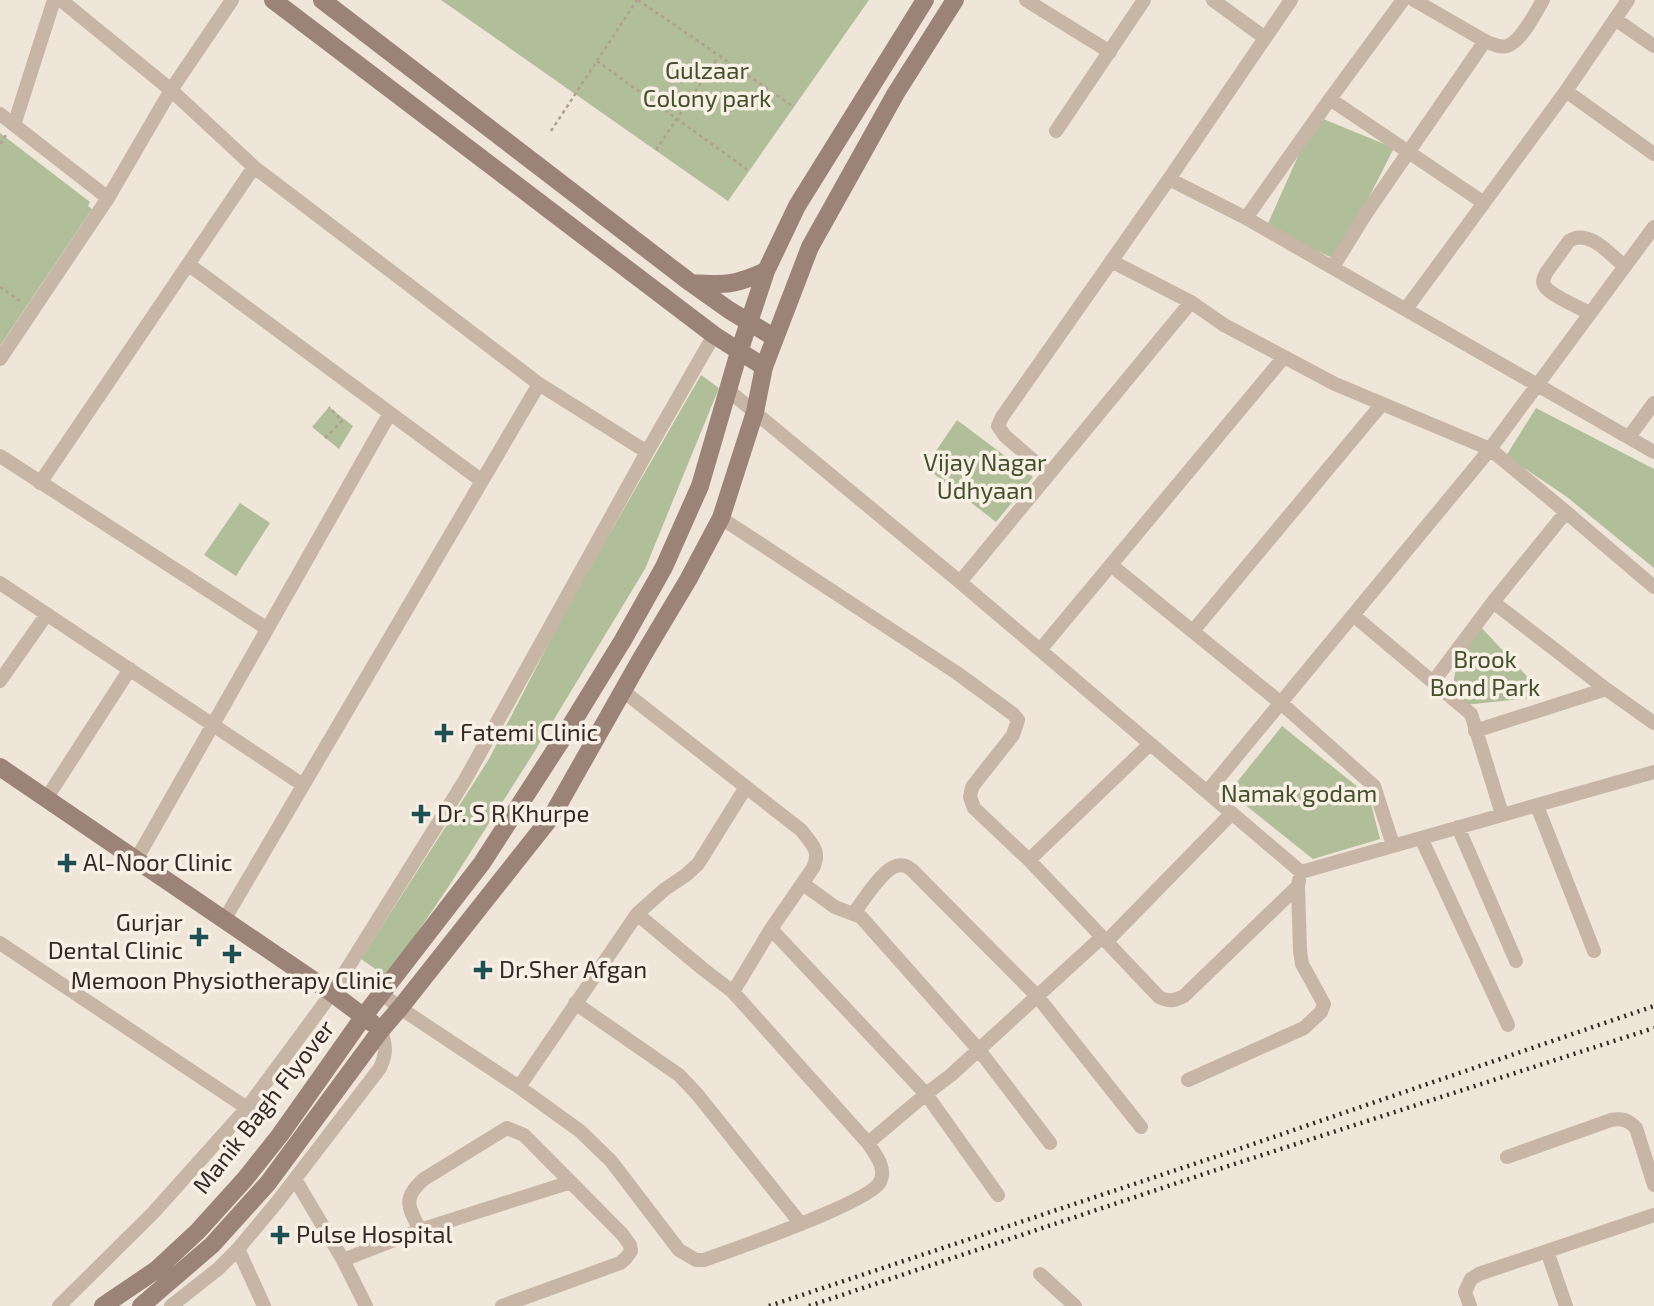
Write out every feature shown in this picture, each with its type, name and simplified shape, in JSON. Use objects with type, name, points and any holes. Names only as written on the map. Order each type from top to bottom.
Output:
[{"type":"main road","points":[[273,0],[714,335],[764,367]]},
{"type":"main road","points":[[321,0],[691,283],[775,338]]},
{"type":"main road","name":"Manik Bagh Flyover","points":[[103,1306],[156,1270],[198,1231],[280,1135],[381,993],[482,863],[623,640],[664,567],[700,486],[766,271],[797,206],[925,0]]},
{"type":"main road","name":"Manik Bagh Flyover","points":[[141,1306],[212,1245],[268,1183],[381,1030],[552,816],[721,519],[755,412],[764,367],[810,247],[896,93],[955,0]]},
{"type":"main road","points":[[691,283],[734,284],[766,271]]},
{"type":"main road","points":[[0,767],[332,993],[381,1030]]},
{"type":"street","points":[[14,125],[54,0]]},
{"type":"street","points":[[61,0],[171,90],[254,167],[539,384],[647,452]]},
{"type":"street","points":[[0,359],[108,198],[171,90],[232,0]]},
{"type":"street","points":[[1026,0],[1110,52]]},
{"type":"street","points":[[1056,131],[1144,0]]},
{"type":"street","points":[[1213,0],[1265,38]]},
{"type":"street","points":[[1049,474],[1004,436],[998,426],[1002,416],[1291,0]]},
{"type":"street","points":[[1246,218],[1403,0]]},
{"type":"street","points":[[1414,0],[1497,46],[1507,46],[1516,41],[1543,0]]},
{"type":"street","points":[[1406,309],[1566,92],[1628,0]]},
{"type":"street","points":[[1615,19],[1654,46]]},
{"type":"street","points":[[1333,267],[1365,215],[1485,41]]},
{"type":"street","points":[[1566,92],[1654,154]]},
{"type":"street","points":[[1330,99],[1484,203]]},
{"type":"street","points":[[0,114],[108,198]]},
{"type":"street","points":[[40,483],[254,167]]},
{"type":"street","points":[[1169,179],[1246,218],[1654,452]]},
{"type":"street","points":[[1208,792],[1490,449],[1654,227]]},
{"type":"street","points":[[1590,313],[1552,293],[1544,285],[1546,273],[1569,242],[1574,238],[1589,239],[1625,266]]},
{"type":"street","points":[[1111,261],[1191,302],[1223,325],[1335,384],[1490,449],[1654,587]]},
{"type":"street","points":[[188,264],[482,481]]},
{"type":"street","points":[[960,582],[1191,302]]},
{"type":"street","points":[[59,1306],[153,1213],[247,1108],[332,993],[465,780],[714,335]]},
{"type":"street","points":[[1040,650],[1284,357]]},
{"type":"street","points":[[224,920],[539,384]]},
{"type":"street","points":[[729,391],[1208,792],[1300,879],[1302,964],[1324,1003],[1321,1012],[1304,1028],[1188,1080]]},
{"type":"street","points":[[1629,438],[1654,402]]},
{"type":"street","points":[[1193,631],[1382,404]]},
{"type":"street","points":[[136,860],[390,413]]},
{"type":"street","points":[[0,456],[266,628]]},
{"type":"street","points":[[1433,682],[1566,512]]},
{"type":"street","points":[[721,519],[957,673],[1013,714],[1018,720],[1013,735],[972,786],[970,797],[974,808],[1029,860],[1159,997],[1168,1002],[1184,996],[1300,879],[1393,845],[1654,772]]},
{"type":"street","points":[[1111,565],[1281,703],[1374,786],[1393,845]]},
{"type":"street","points":[[0,583],[303,785]]},
{"type":"street","points":[[1493,602],[1654,723]]},
{"type":"street","points":[[0,681],[47,614]]},
{"type":"street","points":[[1353,615],[1471,714],[1502,814]]},
{"type":"street","points":[[46,799],[130,669]]},
{"type":"street","points":[[1475,731],[1606,689]]},
{"type":"street","points":[[623,691],[802,830],[816,850],[817,860],[803,884],[771,929],[733,992]]},
{"type":"street","points":[[1029,860],[1150,744]]},
{"type":"street","points":[[519,1087],[638,914],[698,864],[746,787]]},
{"type":"street","points":[[1538,806],[1594,951]]},
{"type":"street","points":[[867,1143],[951,1075],[1037,996],[1104,940],[1232,813]]},
{"type":"street","points":[[1458,827],[1516,961]]},
{"type":"street","points":[[1422,838],[1508,1025]]},
{"type":"street","points":[[854,913],[891,868],[898,865],[912,870],[1037,996],[1142,1127]]},
{"type":"street","points":[[803,884],[835,907],[861,917],[979,1050],[1050,1143]]},
{"type":"street","points":[[381,993],[580,1131],[620,1172],[679,1250],[695,1260],[704,1260],[801,1224],[870,1192],[881,1181],[882,1171],[880,1160],[867,1143],[733,992],[638,914]]},
{"type":"street","points":[[771,929],[926,1094],[998,1195]]},
{"type":"street","points":[[0,943],[247,1108]]},
{"type":"street","points":[[575,1003],[679,1075],[801,1224]]},
{"type":"street","points":[[171,1306],[218,1269],[238,1249],[295,1180],[380,1068],[386,1047],[381,1030]]},
{"type":"street","points":[[1507,1157],[1622,1118],[1636,1128],[1654,1185]]},
{"type":"street","points":[[420,1230],[408,1207],[412,1190],[424,1179],[507,1128],[524,1135],[622,1234],[629,1245],[631,1251],[620,1262],[502,1306]]},
{"type":"street","points":[[295,1180],[343,1260],[366,1306]]},
{"type":"street","points":[[343,1260],[420,1230],[571,1182]]},
{"type":"street","points":[[1470,1306],[1465,1292],[1471,1279],[1479,1274],[1654,1215]]},
{"type":"street","points":[[238,1249],[264,1306]]},
{"type":"street","points":[[1546,1251],[1566,1306]]},
{"type":"street","points":[[1040,1274],[1074,1306]]},
{"type":"path","points":[[551,131],[638,0],[794,107]]},
{"type":"path","points":[[656,150],[719,56]]},
{"type":"path","points":[[597,61],[749,171]]},
{"type":"path","points":[[0,287],[33,310]]},
{"type":"path","points":[[325,438],[342,421],[329,407]]},
{"type":"green space","name":"Gulzaar Colony park","points":[[441,0],[869,0],[728,201]]},
{"type":"green space","points":[[1316,116],[1394,148],[1337,260],[1266,228]]},
{"type":"green space","points":[[0,133],[90,202],[88,206],[92,209],[0,346]]},
{"type":"green space","points":[[701,375],[719,388],[645,569],[533,754],[387,977],[361,959],[489,759],[569,604]]},
{"type":"green space","points":[[329,407],[353,426],[339,449],[312,427]]},
{"type":"green space","points":[[1536,408],[1654,469],[1654,568],[1567,497],[1506,456]]},
{"type":"green space","name":"Vijay Nagar Udhyaan","points":[[957,420],[1033,477],[996,522],[925,467]]},
{"type":"green space","points":[[240,503],[270,523],[236,576],[204,555]]},
{"type":"green space","name":"Brook Bond Park","points":[[1479,625],[1539,689],[1531,698],[1464,705],[1451,696],[1457,662]]},
{"type":"green space","name":"Namak godam","points":[[1282,726],[1369,796],[1380,839],[1313,859],[1229,792]]},
{"type":"railway","points":[[769,1306],[1230,1152],[1654,1006]]},
{"type":"railway","points":[[809,1306],[1654,1028]]},
{"type":"place","name":"Fatemi Clinic","points":[[444,733]]},
{"type":"place","name":"Dr. S R Khurpe","points":[[421,814]]},
{"type":"place","name":"Al-Noor Clinic","points":[[67,863]]},
{"type":"place","name":"Gurjar Dental Clinic","points":[[199,937]]},
{"type":"place","name":"Memoon Physiotherapy Clinic","points":[[232,954]]},
{"type":"place","name":"Dr.Sher Afgan","points":[[483,970]]},
{"type":"place","name":"Pulse Hospital","points":[[280,1235]]}]
